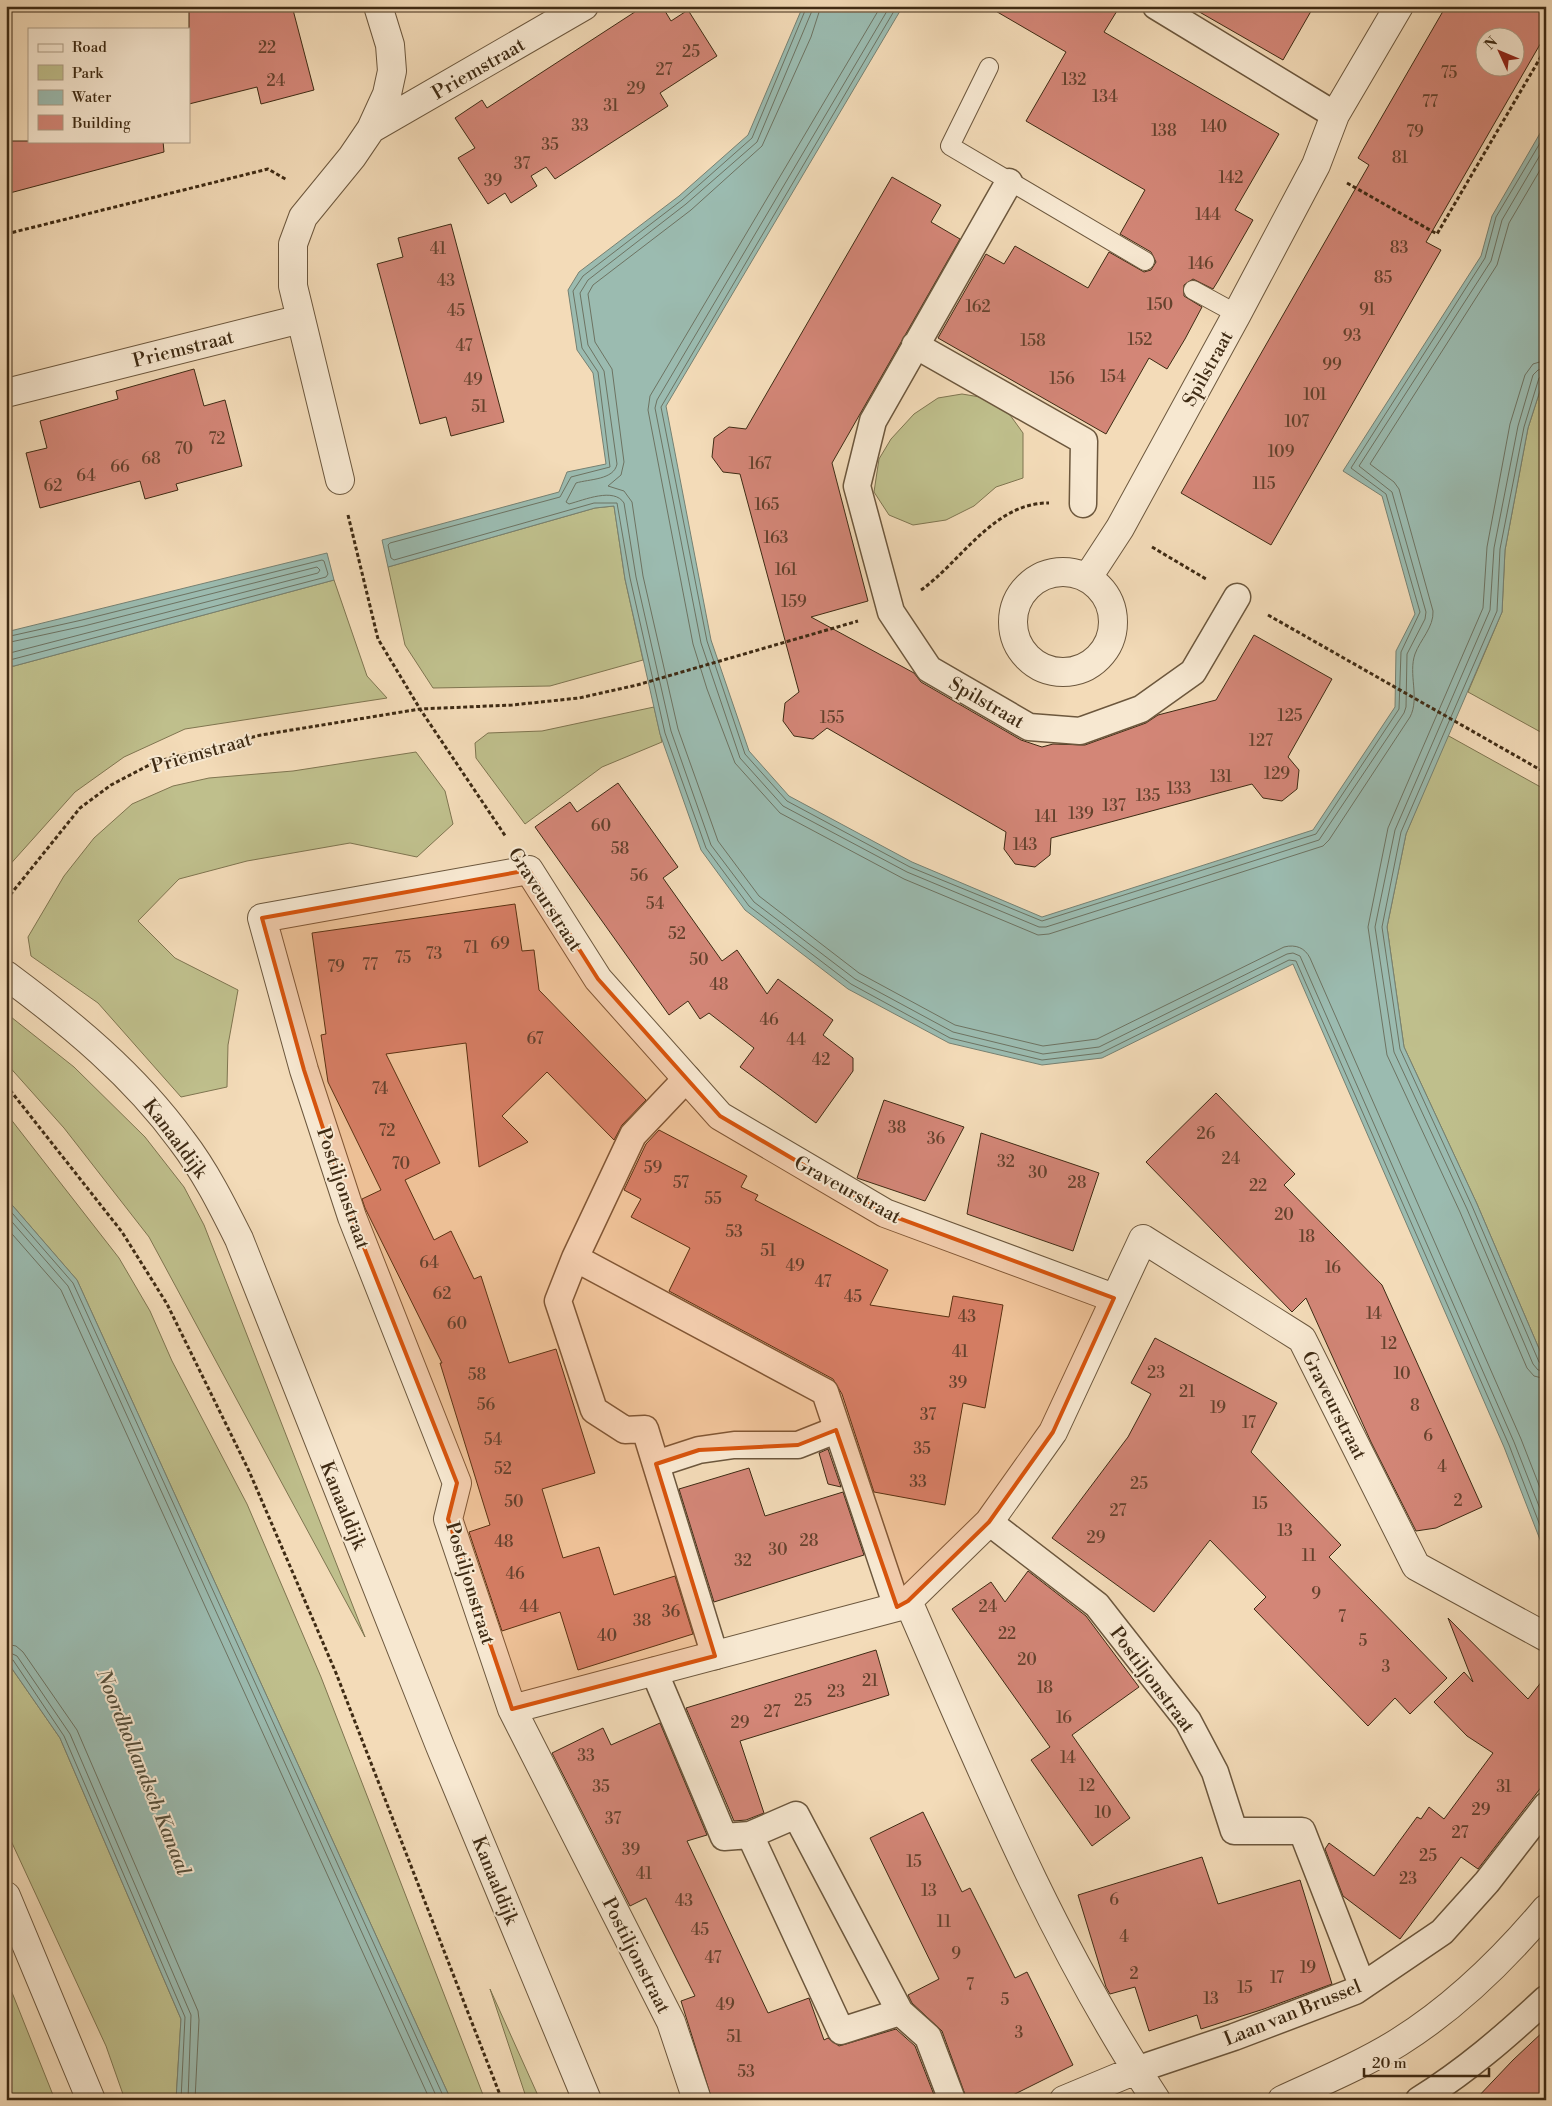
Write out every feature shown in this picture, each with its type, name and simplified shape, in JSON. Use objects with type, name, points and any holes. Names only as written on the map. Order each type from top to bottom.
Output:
[{"type":"street","name":"Priemstraat","points":[[340,480],[293,286],[293,244],[303,217],[352,157],[371,129],[387,94],[392,71],[390,45],[378,6]]},
{"type":"street","name":"Priemstraat","points":[[371,129],[584,6]]},
{"type":"street","points":[[1156,6],[1335,115]]},
{"type":"street","name":"Spilstraat","points":[[1088,577],[1120,528],[1237,314],[1316,165],[1335,115],[1399,6]]},
{"type":"street","name":"Spilstraat","points":[[1010,182],[873,421],[857,486],[891,612],[929,669],[1028,727],[1080,732],[1140,709],[1193,672],[1237,597]]},
{"type":"street","name":"Priemstraat","points":[[6,393],[301,318]]},
{"type":"street","points":[[915,345],[1084,441],[1084,504]]},
{"type":"street","name":"Graveurstraat","points":[[529,870],[598,979],[720,1116],[885,1213],[1114,1298]]},
{"type":"street","name":"Postiljonstraat","points":[[529,870],[262,918],[304,1070],[352,1217],[457,1483],[448,1519],[512,1709],[671,2022],[697,2100]]},
{"type":"street","name":"Kanaaldijk","points":[[6,975],[84,1036],[138,1088],[183,1142],[219,1200],[239,1239],[440,1746],[586,2100]]},
{"type":"street","points":[[687,1078],[633,1135],[575,1258],[558,1301],[594,1410],[625,1430],[645,1429],[715,1656]]},
{"type":"street","name":"Graveurstraat","points":[[902,1604],[989,1522],[1053,1432],[1142,1239],[1302,1339],[1416,1566],[1546,1637]]},
{"type":"street","points":[[575,1258],[824,1392],[836,1430],[902,1604],[1017,1850],[1095,2002],[1156,2100]]},
{"type":"street","points":[[656,1464],[699,1450],[734,1445],[798,1445],[836,1430]]},
{"type":"street","name":"Postiljonstraat","points":[[989,1522],[1097,1605],[1188,1721],[1214,1772],[1234,1832],[1302,1831],[1362,1985]]},
{"type":"street","points":[[512,1709],[715,1656],[902,1604]]},
{"type":"street","points":[[654,1671],[724,1837],[750,1834],[796,1815],[900,2012],[928,2037],[952,2100]]},
{"type":"street","name":"Laan van Brussel","points":[[1064,2100],[1136,2070],[1234,2037],[1355,1991],[1442,1932],[1487,1882],[1546,1806]]},
{"type":"street","points":[[750,1834],[841,2030],[900,2012]]},
{"type":"street","points":[[6,1896],[91,2100]]},
{"type":"street","points":[[1282,2100],[1376,2056],[1437,2016],[1498,1963],[1546,1909]]},
{"type":"street","points":[[1419,2100],[1449,2082],[1493,2047],[1546,1999]]},
{"type":"lane","points":[[989,67],[950,146],[1145,261]]},
{"type":"lane","name":"Spilstraat","points":[[1193,290],[1237,314]]},
{"type":"path","points":[[1316,165],[1437,234],[1546,48]]},
{"type":"path","points":[[6,234],[268,169],[318,197]]},
{"type":"path","points":[[340,480],[378,639],[420,709]]},
{"type":"path","points":[[891,612],[932,583],[964,548],[1003,517],[1042,502],[1084,504]]},
{"type":"path","name":"Priemstraat","points":[[6,900],[80,808],[111,786],[155,762],[261,735],[420,709],[522,704],[579,698],[637,685],[891,612]]},
{"type":"path","points":[[1386,683],[1546,773]]},
{"type":"path","name":"Graveurstraat","points":[[420,709],[529,870]]},
{"type":"path","points":[[6,1085],[127,1240],[167,1304],[250,1471],[336,1673],[502,2100]]},
{"type":"highlighted area","points":[[529,870],[598,979],[720,1116],[885,1213],[1114,1298],[1053,1432],[989,1522],[908,1601],[897,1607],[836,1430],[798,1445],[699,1450],[656,1464],[715,1656],[512,1709],[448,1519],[457,1483],[352,1217],[304,1070],[262,918]]},
{"type":"green space","points":[[1546,372],[1546,735],[1468,692],[1502,612],[1505,550],[1528,428]]},
{"type":"green space","points":[[962,394],[992,399],[1010,415],[1023,433],[1023,478],[996,487],[974,506],[946,520],[913,525],[889,515],[874,492],[879,459],[891,439],[914,414],[938,398]]},
{"type":"green space","points":[[614,506],[625,579],[643,660],[550,686],[433,688],[405,645],[388,567],[595,508]]},
{"type":"green space","points":[[334,580],[367,676],[387,698],[185,729],[124,757],[75,792],[6,869],[6,666],[14,666]]},
{"type":"green space","points":[[654,707],[662,742],[602,767],[525,824],[476,758],[475,743],[488,733],[542,731]]},
{"type":"green space","points":[[1447,735],[1546,790],[1546,1365],[1477,1204],[1404,1047],[1387,927],[1406,834]]},
{"type":"green space","points":[[416,752],[445,791],[453,824],[417,857],[350,843],[247,861],[179,879],[138,921],[175,958],[238,990],[228,1045],[227,1087],[181,1097],[98,1003],[31,956],[28,937],[64,876],[94,838],[132,804],[173,786],[209,778],[293,771]]},
{"type":"green space","points":[[6,1013],[74,1067],[145,1137],[184,1187],[204,1225],[365,1637],[149,1237],[64,1128],[6,1063]]},
{"type":"green space","points":[[6,1113],[119,1258],[150,1311],[172,1361],[247,1504],[321,1677],[485,2100],[451,2100],[77,1280],[6,1198]]},
{"type":"green space","points":[[6,1660],[60,1738],[181,2019],[176,2100],[125,2100],[106,2046],[6,1830]]},
{"type":"green space","points":[[6,1977],[7,1980],[55,2100],[6,2100]]},
{"type":"green space","points":[[490,1989],[540,2100],[527,2100]]},
{"type":"water","points":[[803,6],[903,6],[666,406],[711,640],[749,751],[789,796],[912,862],[1042,917],[1313,830],[1395,707],[1396,651],[1415,614],[1382,496],[1343,471],[1481,256],[1492,216],[1546,123],[1546,372],[1528,428],[1505,550],[1502,612],[1406,834],[1387,927],[1404,1047],[1477,1204],[1546,1365],[1546,1555],[1504,1447],[1293,964],[1102,1058],[1042,1065],[949,1043],[848,989],[745,910],[701,850],[660,734],[625,579],[614,506],[595,508],[388,567],[382,540],[559,492],[567,472],[606,464],[593,373],[577,350],[568,290],[579,272],[679,196],[748,135]]},
{"type":"water","points":[[327,553],[334,580],[14,666],[6,666],[6,632]]},
{"type":"water","name":"Noordhollandsch Kanaal","points":[[6,1198],[77,1280],[451,2100],[176,2100],[181,2019],[60,1738],[6,1660]]},
{"type":"building","points":[[189,6],[292,6],[314,90],[261,104],[257,87],[190,104]]},
{"type":"building","points":[[644,6],[662,6],[671,21],[688,10],[717,56],[660,93],[668,106],[583,161],[555,179],[546,167],[531,176],[537,186],[511,203],[505,193],[488,204],[458,158],[475,148],[455,118],[482,100],[487,108]]},
{"type":"building","points":[[987,6],[1120,6],[1104,32],[1279,134],[1235,210],[1253,220],[1213,289],[1193,279],[1184,285],[1184,296],[1202,307],[1185,339],[1167,369],[1149,358],[1106,434],[938,338],[986,254],[1004,264],[1015,246],[1088,288],[1109,252],[1144,272],[1151,270],[1156,262],[1151,252],[1120,234],[1145,190],[1026,121],[1066,52]]},
{"type":"building","points":[[1189,6],[1314,6],[1283,60]]},
{"type":"building","points":[[1446,6],[1546,6],[1546,34],[1524,72],[1524,28],[1474,28],[1474,78],[1521,78],[1426,242],[1441,250],[1271,545],[1181,493],[1369,165],[1358,158]]},
{"type":"building","points":[[6,141],[163,142],[164,152],[6,194]]},
{"type":"building","points":[[892,177],[941,205],[931,222],[960,239],[832,463],[868,601],[811,617],[914,673],[921,682],[1021,740],[1042,747],[1053,744],[1085,745],[1146,723],[1158,715],[1216,700],[1254,635],[1332,679],[1288,757],[1299,770],[1297,789],[1282,801],[1263,798],[1252,784],[1051,838],[1050,855],[1035,867],[1015,864],[1004,849],[1006,832],[827,728],[813,739],[794,736],[783,721],[785,703],[799,692],[740,474],[723,472],[712,457],[714,438],[729,427],[746,429]]},
{"type":"building","points":[[451,224],[504,422],[451,436],[446,417],[420,424],[377,264],[403,257],[398,238]]},
{"type":"building","points":[[194,369],[204,406],[225,400],[242,466],[176,484],[178,490],[145,499],[140,481],[40,508],[26,453],[47,448],[40,421],[118,399],[116,391]]},
{"type":"building","points":[[618,783],[678,867],[663,878],[722,961],[737,950],[767,994],[778,979],[833,1020],[823,1035],[853,1058],[853,1071],[816,1123],[740,1067],[754,1048],[709,1013],[700,1019],[688,1001],[669,1015],[535,827],[570,802],[577,812]]},
{"type":"building","points":[[515,904],[522,951],[534,950],[539,990],[646,1100],[622,1125],[614,1140],[547,1072],[502,1116],[528,1142],[479,1167],[466,1043],[386,1054],[440,1163],[405,1180],[434,1240],[451,1231],[474,1279],[481,1276],[509,1363],[556,1349],[595,1473],[542,1489],[563,1558],[599,1547],[614,1595],[675,1576],[693,1634],[578,1670],[560,1612],[502,1631],[469,1532],[490,1525],[440,1363],[442,1363],[365,1208],[362,1199],[381,1190],[328,1082],[321,1035],[326,1034],[312,933]]},
{"type":"building","points":[[1216,1093],[1295,1174],[1284,1185],[1382,1285],[1482,1507],[1436,1528],[1416,1531],[1371,1442],[1306,1298],[1292,1312],[1146,1162]]},
{"type":"building","points":[[884,1100],[964,1127],[925,1201],[857,1178]]},
{"type":"building","points":[[659,1130],[747,1176],[741,1187],[758,1195],[755,1200],[888,1270],[870,1305],[949,1317],[953,1296],[1003,1305],[985,1408],[963,1403],[945,1505],[874,1492],[842,1394],[833,1379],[669,1291],[690,1248],[631,1217],[641,1199],[624,1190],[646,1144]]},
{"type":"building","points":[[981,1133],[1099,1173],[1073,1251],[967,1214]]},
{"type":"building","points":[[1155,1338],[1277,1403],[1251,1452],[1341,1545],[1329,1557],[1447,1678],[1410,1714],[1395,1698],[1368,1726],[1254,1609],[1266,1597],[1210,1540],[1154,1612],[1052,1538],[1128,1437],[1151,1394],[1131,1383]]},
{"type":"building","points":[[828,1449],[841,1487],[828,1484],[819,1453]]},
{"type":"building","points":[[749,1468],[765,1516],[843,1492],[864,1555],[714,1602],[679,1489]]},
{"type":"building","points":[[1028,1571],[1086,1616],[1139,1687],[1072,1735],[1130,1818],[1092,1846],[1031,1760],[1050,1747],[952,1609],[991,1582],[1005,1602]]},
{"type":"building","points":[[1448,1618],[1528,1699],[1546,1676],[1546,1781],[1478,1869],[1461,1857],[1400,1939],[1343,1896],[1325,1849],[1329,1843],[1374,1876],[1417,1817],[1421,1819],[1429,1807],[1444,1819],[1493,1753],[1467,1736],[1434,1702],[1464,1672],[1473,1682]]},
{"type":"building","points":[[876,1650],[889,1695],[740,1741],[764,1813],[746,1820],[734,1821],[686,1708]]},
{"type":"building","points":[[660,1723],[707,1835],[687,1841],[768,2013],[809,1998],[824,2040],[828,2038],[839,2046],[896,2029],[915,2046],[936,2100],[712,2100],[681,2001],[695,1996],[646,1898],[630,1906],[552,1753],[603,1728],[611,1745]]},
{"type":"building","points":[[923,1812],[962,1892],[970,1888],[1015,1978],[1027,1972],[1073,2065],[1003,2100],[967,2100],[942,2031],[912,2003],[908,1995],[939,1979],[870,1838]]},
{"type":"building","points":[[1202,1857],[1218,1904],[1300,1880],[1332,1984],[1264,2009],[1201,2029],[1197,2015],[1149,2031],[1135,1987],[1110,1994],[1106,1987],[1078,1895]]},
{"type":"building","points":[[1546,2029],[1546,2100],[1475,2100],[1513,2060]]}]
